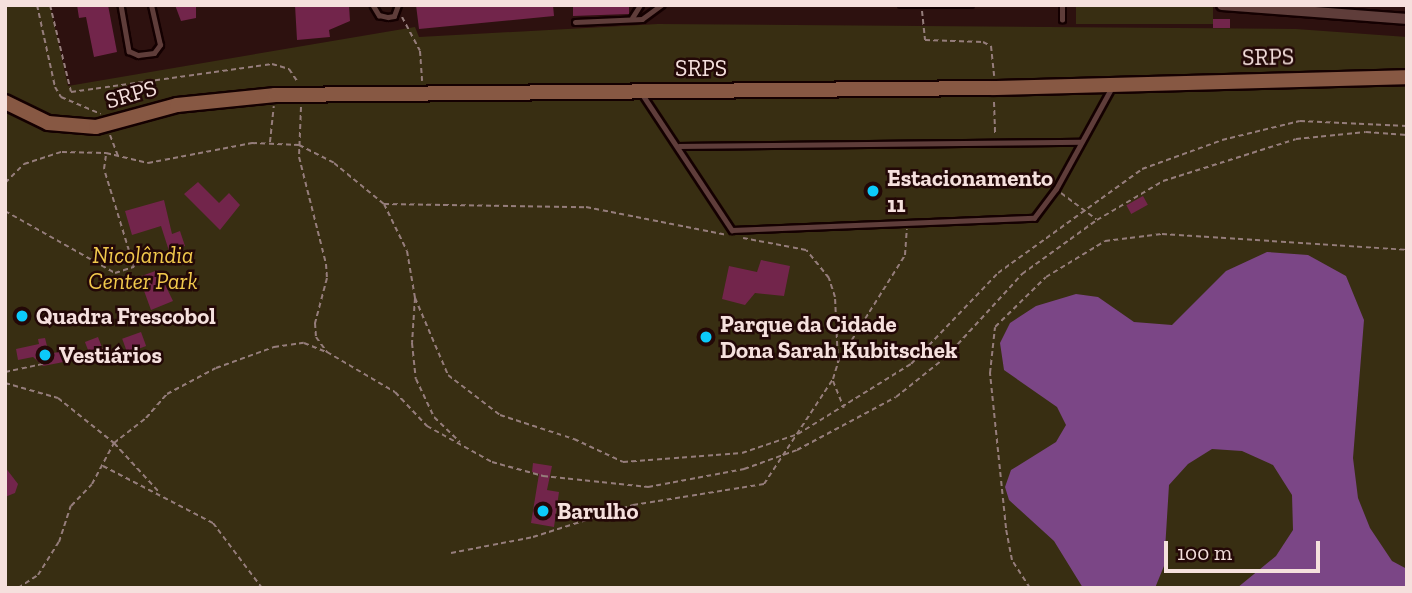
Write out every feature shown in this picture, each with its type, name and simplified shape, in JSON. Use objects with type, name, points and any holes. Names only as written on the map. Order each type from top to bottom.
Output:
[{"type":"main road","name":"SRPS","points":[[5,102],[48,123],[107,125],[177,105],[275,95],[423,96],[994,88],[1407,77]]},
{"type":"street","points":[[1222,5],[1407,19]]},
{"type":"lane","points":[[121,5],[129,51],[138,55],[154,53],[160,45],[151,5]]},
{"type":"lane","points":[[373,5],[379,15],[388,17],[398,8]]},
{"type":"lane","points":[[631,19],[640,5]]},
{"type":"lane","points":[[575,22],[648,17],[661,5]]},
{"type":"lane","points":[[901,5],[922,9],[971,5]]},
{"type":"lane","points":[[1062,5],[1062,20]]},
{"type":"lane","points":[[640,91],[732,230],[1034,218],[1056,189],[1115,84]]},
{"type":"lane","points":[[678,146],[1081,142]]},
{"type":"path","points":[[37,5],[55,88],[61,97],[100,113],[118,156]]},
{"type":"path","points":[[50,5],[71,92],[272,64],[289,69],[301,95],[299,145],[326,264],[327,278],[315,323],[316,337],[327,352]]},
{"type":"path","points":[[398,8],[420,51],[423,96]]},
{"type":"path","points":[[922,9],[921,35],[925,40],[991,46],[996,143]]},
{"type":"path","points":[[270,143],[275,95]]},
{"type":"path","points":[[5,183],[24,164],[62,152],[106,153],[148,163],[203,150],[270,143],[299,145],[334,163],[384,204],[407,251],[415,298],[442,365],[466,393],[500,415],[574,439],[623,462],[742,453],[798,434],[845,409],[911,364],[998,274],[1142,169],[1222,140],[1300,121],[1407,126]]},
{"type":"path","points":[[18,588],[38,575],[59,542],[71,506],[114,443],[146,418],[167,394],[216,368],[304,343],[327,352],[395,392],[427,426],[492,462],[543,477],[648,487],[744,469],[788,453],[896,397],[946,357],[1022,274],[1097,220],[1163,181],[1296,139],[1367,132],[1407,135]]},
{"type":"path","points":[[5,211],[116,273],[134,267],[104,169],[106,153]]},
{"type":"path","points":[[1056,189],[1097,220]]},
{"type":"path","points":[[384,204],[586,207],[728,235]]},
{"type":"path","points":[[452,553],[533,537],[633,505],[756,488],[788,453],[832,379],[838,363],[905,255],[906,223]]},
{"type":"path","points":[[1030,588],[1012,560],[1006,528],[990,373],[995,327],[1046,277],[1105,241],[1162,234],[1407,250]]},
{"type":"path","points":[[741,237],[806,250],[819,262],[835,297],[838,363]]},
{"type":"path","points":[[415,298],[412,343],[416,379],[434,417],[462,445]]},
{"type":"path","points":[[5,372],[43,363]]},
{"type":"path","points":[[832,379],[845,409]]},
{"type":"path","points":[[5,383],[58,398],[114,443],[161,495]]},
{"type":"path","points":[[101,465],[214,523],[262,588]]},
{"type":"green space","name":"Parque da Cidade Dona Sarah Kubitschek","points":[[5,5],[50,5],[68,86],[415,27],[419,37],[658,24],[1296,29],[1407,37],[1407,588],[5,588]]},
{"type":"green space","points":[[1076,5],[1213,5],[1213,24],[1076,24]]},
{"type":"shaded area","points":[[1267,252],[1308,255],[1346,276],[1364,320],[1353,458],[1358,498],[1370,528],[1392,561],[1407,569],[1407,588],[1237,588],[1276,556],[1293,530],[1292,495],[1273,465],[1242,451],[1212,449],[1188,464],[1169,485],[1164,566],[1155,588],[1083,588],[1054,541],[1009,500],[1005,487],[1011,470],[1056,442],[1066,425],[1057,407],[1004,370],[1000,343],[1010,323],[1036,306],[1076,294],[1098,297],[1134,322],[1172,325],[1226,271]]},
{"type":"building","points":[[77,5],[108,5],[117,52],[94,57],[86,17],[79,18]]},
{"type":"building","points":[[175,5],[196,5],[196,18],[181,21]]},
{"type":"building","points":[[295,5],[349,5],[350,21],[329,30],[330,37],[297,40]]},
{"type":"building","points":[[416,5],[553,5],[554,16],[419,29]]},
{"type":"building","points":[[573,5],[629,5],[629,14],[573,16]]},
{"type":"building","points":[[1213,19],[1230,19],[1230,28],[1213,28]]},
{"type":"building","points":[[198,182],[219,203],[229,193],[240,205],[220,230],[184,194]]},
{"type":"building","points":[[1143,196],[1148,205],[1131,214],[1126,205]]},
{"type":"building","points":[[164,200],[172,234],[180,231],[185,246],[169,251],[161,226],[132,235],[125,211]]},
{"type":"building","points":[[761,260],[790,266],[784,296],[755,293],[745,305],[722,299],[729,266],[757,272]]},
{"type":"building","points":[[158,270],[173,301],[151,310],[139,277]]},
{"type":"building","points":[[141,332],[146,346],[127,353],[122,339]]},
{"type":"building","points":[[98,337],[106,358],[93,363],[85,342]]},
{"type":"building","name":"Vestiários","points":[[45,338],[49,354],[72,349],[74,360],[43,366],[33,357],[18,360],[16,349],[39,344],[38,339]]},
{"type":"building","points":[[533,463],[552,466],[547,490],[559,492],[554,527],[531,523],[539,474],[532,472]]},
{"type":"building","points":[[5,467],[18,484],[15,493],[5,497]]},
{"type":"place","name":"Estacionamento 11","points":[[873,191]]},
{"type":"place","name":"Quadra Frescobol","points":[[22,316]]},
{"type":"place","name":"Parque da Cidade Dona Sarah Kubitschek","points":[[706,337]]},
{"type":"place","name":"Vestiários","points":[[45,355]]},
{"type":"place","name":"Barulho","points":[[543,511]]},
{"type":"park label","name":"Nicolândia Center Park","points":[[143,268]]}]
